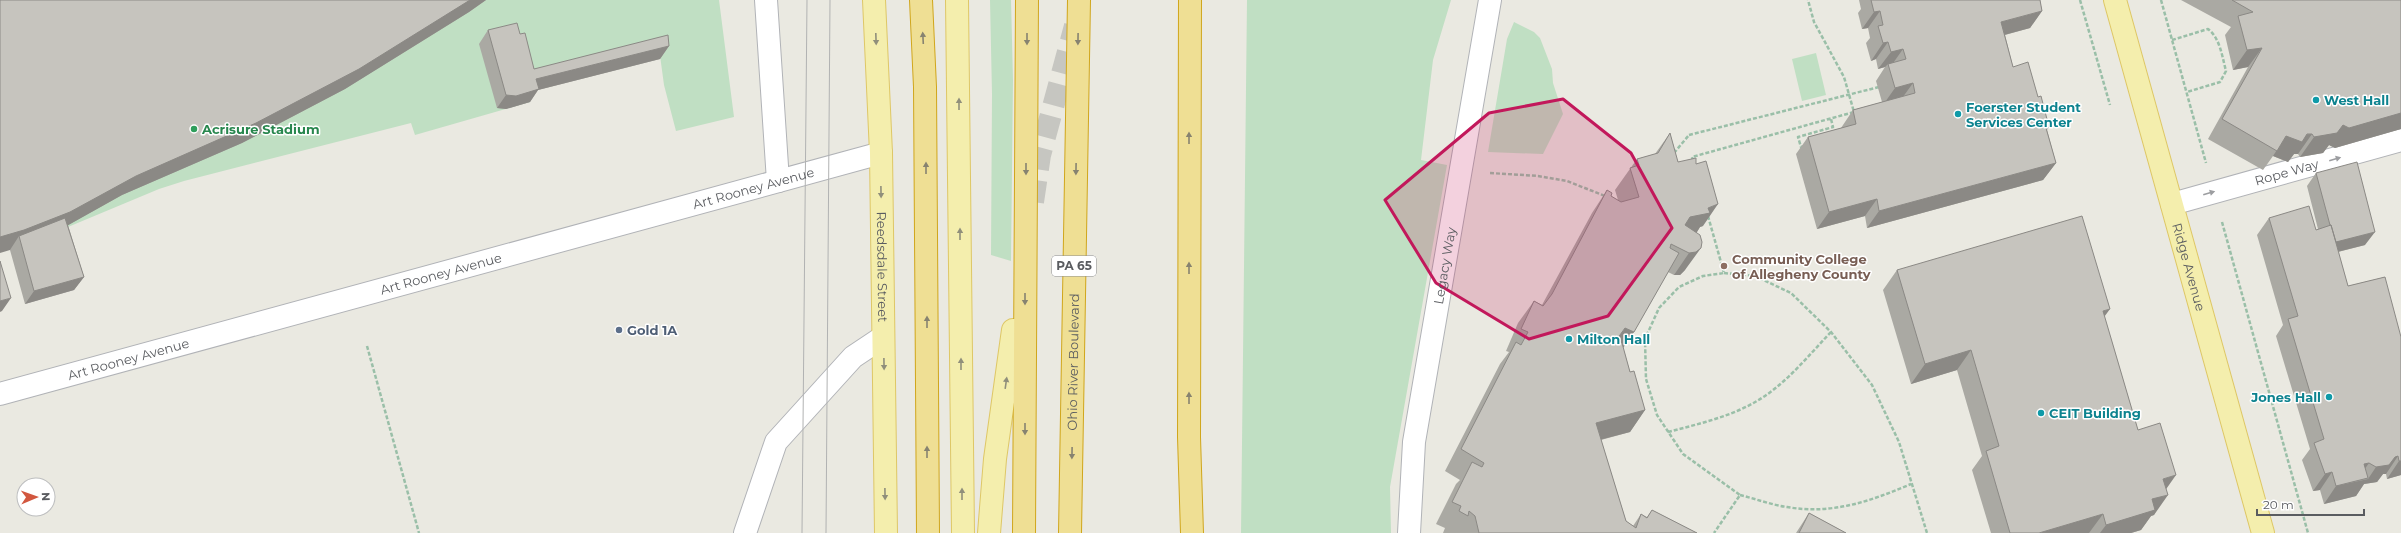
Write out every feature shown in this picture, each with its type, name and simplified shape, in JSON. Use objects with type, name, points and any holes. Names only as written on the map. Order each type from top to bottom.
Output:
[{"type":"highway","points":[[921,0],[925,87],[928,533]]},
{"type":"highway","points":[[1024,533],[1027,0]]},
{"type":"highway","name":"Ohio River Boulevard","points":[[1070,533],[1078,0]]},
{"type":"highway","points":[[1190,0],[1188,437],[1192,533]]},
{"type":"highway","points":[[1183,533],[1188,437]]},
{"type":"main road","name":"Reedsdale Street","points":[[874,0],[881,153],[886,533]]},
{"type":"main road","points":[[957,0],[963,533]]},
{"type":"main road","name":"Ridge Avenue","points":[[2115,0],[2263,533]]},
{"type":"main road","points":[[989,533],[995,459],[1013,330]]},
{"type":"street","points":[[766,0],[778,181]]},
{"type":"street","name":"Legacy Way","points":[[1409,533],[1408,515],[1414,442],[1490,0]]},
{"type":"street","name":"Rope Way","points":[[2172,204],[2401,140]]},
{"type":"street","name":"Art Rooney Avenue","points":[[0,394],[881,153]]},
{"type":"street","points":[[745,533],[776,442],[853,357],[883,337]]},
{"type":"path","points":[[1694,164],[1692,157],[1854,112],[1844,77],[1814,22],[1808,0]]},
{"type":"path","points":[[2161,0],[2308,533]]},
{"type":"path","points":[[2172,40],[2208,29],[2215,34],[2224,63],[2226,71],[2220,82],[2186,92]]},
{"type":"path","points":[[1669,159],[1689,135],[1878,87]]},
{"type":"path","points":[[1808,145],[1801,147],[1798,137],[1833,127],[1831,118]]},
{"type":"path","points":[[1461,171],[1538,176],[1567,181],[1607,197]]},
{"type":"path","points":[[1708,215],[1724,273]]},
{"type":"path","points":[[1912,484],[1870,501],[1838,508],[1788,507],[1740,495],[1682,454],[1657,415],[1646,379],[1644,339],[1659,308],[1679,286],[1703,276],[1724,273],[1755,276],[1791,293],[1831,332],[1872,385],[1899,442],[1912,484],[1927,533]]},
{"type":"path","points":[[1668,432],[1721,418],[1758,401],[1786,379],[1831,332]]},
{"type":"path","points":[[367,346],[419,533]]},
{"type":"path","points":[[1714,533],[1740,495]]},
{"type":"highlighted area","points":[[1563,99],[1631,153],[1672,228],[1608,316],[1529,339],[1436,283],[1385,200],[1489,113]]},
{"type":"green space","name":"Acrisure Stadium","points":[[0,0],[719,0],[734,117],[676,131],[664,85],[659,48],[525,82],[530,102],[415,135],[411,123],[184,181],[159,189],[56,232]]},
{"type":"green space","points":[[990,0],[1011,0],[1013,80],[1011,261],[991,255],[992,94]]},
{"type":"green space","points":[[1247,0],[1451,0],[1433,60],[1421,160],[1447,165],[1390,487],[1391,533],[1241,533]]},
{"type":"green space","points":[[1514,22],[1534,32],[1540,38],[1552,69],[1553,83],[1563,114],[1543,154],[1488,152],[1507,39]]},
{"type":"green space","points":[[1816,53],[1826,95],[1802,101],[1792,59]]},
{"type":"building","points":[[0,0],[470,0],[359,69],[256,123],[136,176],[70,212],[24,230],[0,237]]},
{"type":"building","name":"Foerster Student Services Center","points":[[1871,0],[2040,0],[2042,11],[2001,22],[2013,67],[2028,62],[2038,97],[2041,96],[2049,127],[2046,128],[2056,163],[1879,211],[1877,199],[1829,212],[1808,137],[1856,124],[1853,110],[1915,93],[1913,83],[1895,88],[1888,64],[1906,59],[1903,49],[1891,52],[1888,42],[1883,43],[1878,26],[1883,25],[1880,11],[1874,12]]},
{"type":"building","name":"West Hall","points":[[2232,0],[2401,0],[2401,113],[2349,128],[2343,125],[2337,133],[2314,137],[2312,134],[2307,134],[2302,142],[2286,136],[2277,151],[2222,119],[2262,48],[2247,50],[2238,16],[2253,12]]},
{"type":"building","points":[[517,23],[520,34],[525,33],[534,69],[668,35],[669,46],[536,79],[539,89],[516,96],[506,95],[488,30]]},
{"type":"building","name":"Milton Hall","points":[[1670,133],[1678,162],[1696,158],[1696,164],[1706,161],[1718,204],[1708,208],[1710,213],[1690,217],[1685,225],[1700,235],[1702,242],[1701,248],[1696,252],[1689,253],[1671,244],[1670,248],[1679,253],[1634,332],[1625,328],[1617,339],[1622,343],[1630,372],[1634,371],[1645,410],[1596,423],[1626,521],[1636,528],[1641,514],[1647,518],[1652,510],[1697,533],[1479,533],[1475,516],[1469,511],[1468,516],[1459,511],[1461,506],[1452,502],[1472,462],[1482,467],[1484,463],[1461,449],[1516,342],[1521,345],[1528,332],[1521,329],[1534,301],[1543,306],[1552,294],[1607,190],[1612,193],[1611,196],[1621,202],[1639,197],[1630,168],[1639,165],[1637,159],[1658,153]]},
{"type":"building","points":[[2357,162],[2375,232],[2336,242],[2316,173]]},
{"type":"building","points":[[2309,206],[2316,230],[2331,225],[2348,286],[2385,277],[2401,337],[2401,461],[2399,461],[2398,456],[2395,457],[2389,465],[2376,467],[2369,463],[2364,464],[2368,478],[2336,486],[2332,472],[2325,474],[2314,443],[2324,439],[2288,319],[2298,316],[2269,218]]},
{"type":"building","name":"CEIT Building","points":[[2082,216],[2110,309],[2103,311],[2138,430],[2160,423],[2176,475],[2163,479],[2168,495],[2152,499],[2155,510],[2106,525],[2103,514],[2039,533],[2010,533],[1986,451],[1999,446],[1971,350],[1925,364],[1897,270]]},
{"type":"building","points":[[65,218],[84,277],[34,291],[19,236]]},
{"type":"building","points":[[0,261],[11,298],[0,301]]},
{"type":"building","points":[[1809,513],[1846,533],[1799,533]]},
{"type":"tunnel","points":[[1033,202],[1040,155],[1075,26]]},
{"type":"tram line","points":[[802,533],[807,0]]},
{"type":"tram line","points":[[826,533],[830,0]]},
{"type":"place","name":"West Hall","points":[[2316,100]]},
{"type":"place","name":"Foerster Student Services Center","points":[[1958,114]]},
{"type":"place","name":"Acrisure Stadium","points":[[194,129]]},
{"type":"place","name":"Community College of Allegheny County","points":[[1724,266]]},
{"type":"place","name":"Gold 1A","points":[[619,330]]},
{"type":"place","name":"Milton Hall","points":[[1569,339]]},
{"type":"place","name":"Jones Hall","points":[[2329,397]]},
{"type":"place","name":"CEIT Building","points":[[2041,413]]}]
